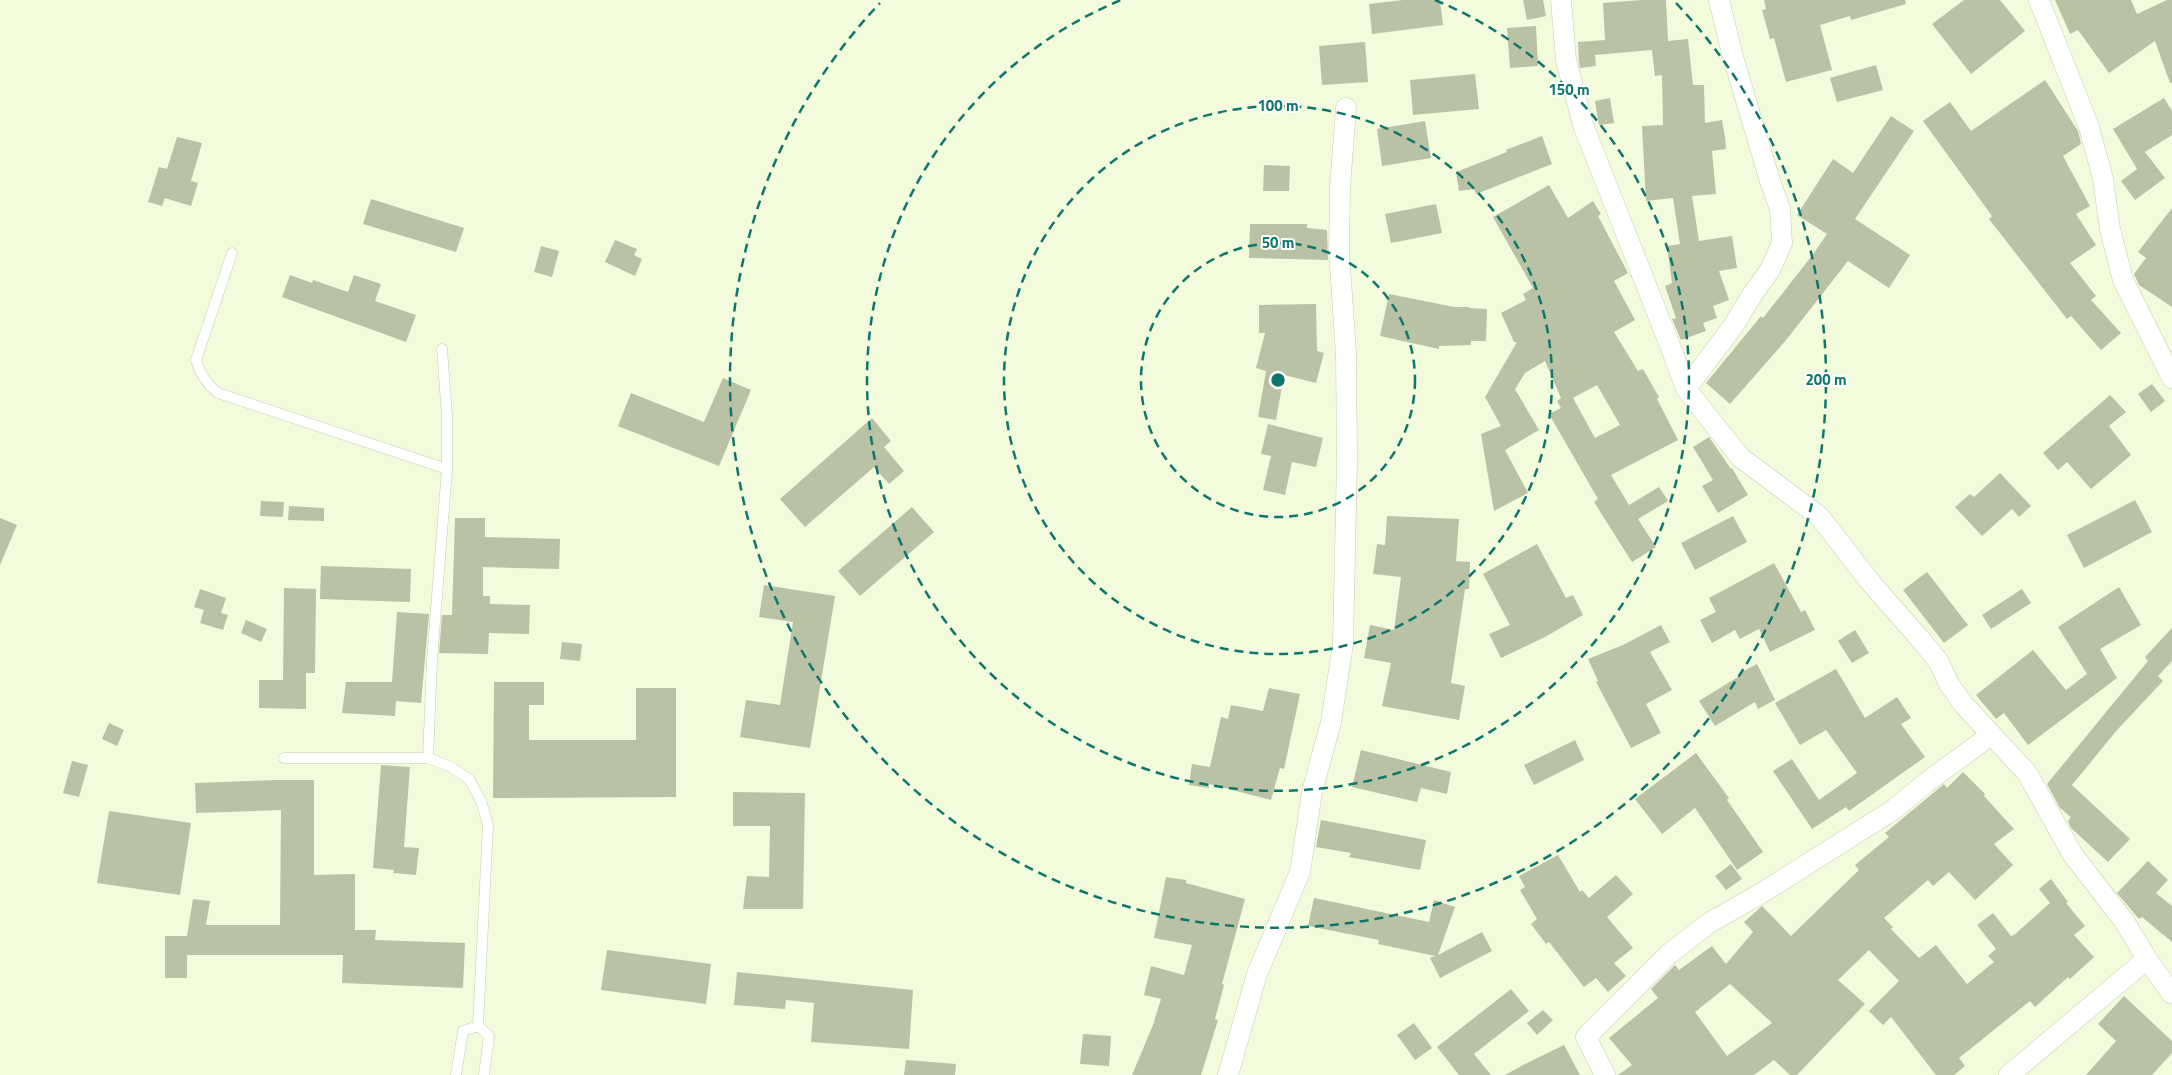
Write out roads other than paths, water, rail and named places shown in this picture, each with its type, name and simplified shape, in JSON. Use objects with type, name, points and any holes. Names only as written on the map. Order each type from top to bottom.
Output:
[{"type":"street","points":[[1561,0],[1566,60],[1583,125],[1672,348],[1686,389],[1740,457],[1819,516],[1871,583],[1932,654],[1964,705],[2026,773],[2074,855],[2124,920],[2147,959],[2172,994]]},
{"type":"street","points":[[1686,389],[1734,326],[1752,295],[1770,270],[1782,243],[1780,209],[1736,66],[1719,0]]},
{"type":"street","points":[[2039,0],[2089,127],[2103,179],[2110,229],[2123,280],[2172,378]]},
{"type":"street","points":[[1228,1075],[1257,974],[1300,872],[1312,792],[1331,722],[1343,644],[1347,461],[1346,363],[1338,251],[1340,187],[1346,108]]},
{"type":"street","points":[[1605,1075],[1586,1037],[1669,954],[1709,923],[1760,894],[1893,810],[1927,782],[1991,735]]},
{"type":"street","points":[[2009,1075],[2147,959]]},
{"type":"lane","points":[[232,253],[196,360],[200,373],[209,386],[218,393],[447,469]]},
{"type":"lane","points":[[428,758],[432,660],[447,469],[447,416],[442,349]]},
{"type":"lane","points":[[284,758],[428,758],[451,767],[469,779],[481,801],[488,825],[478,1026]]},
{"type":"lane","points":[[456,1075],[463,1031],[478,1026]]},
{"type":"lane","points":[[478,1026],[489,1036],[484,1075]]}]
